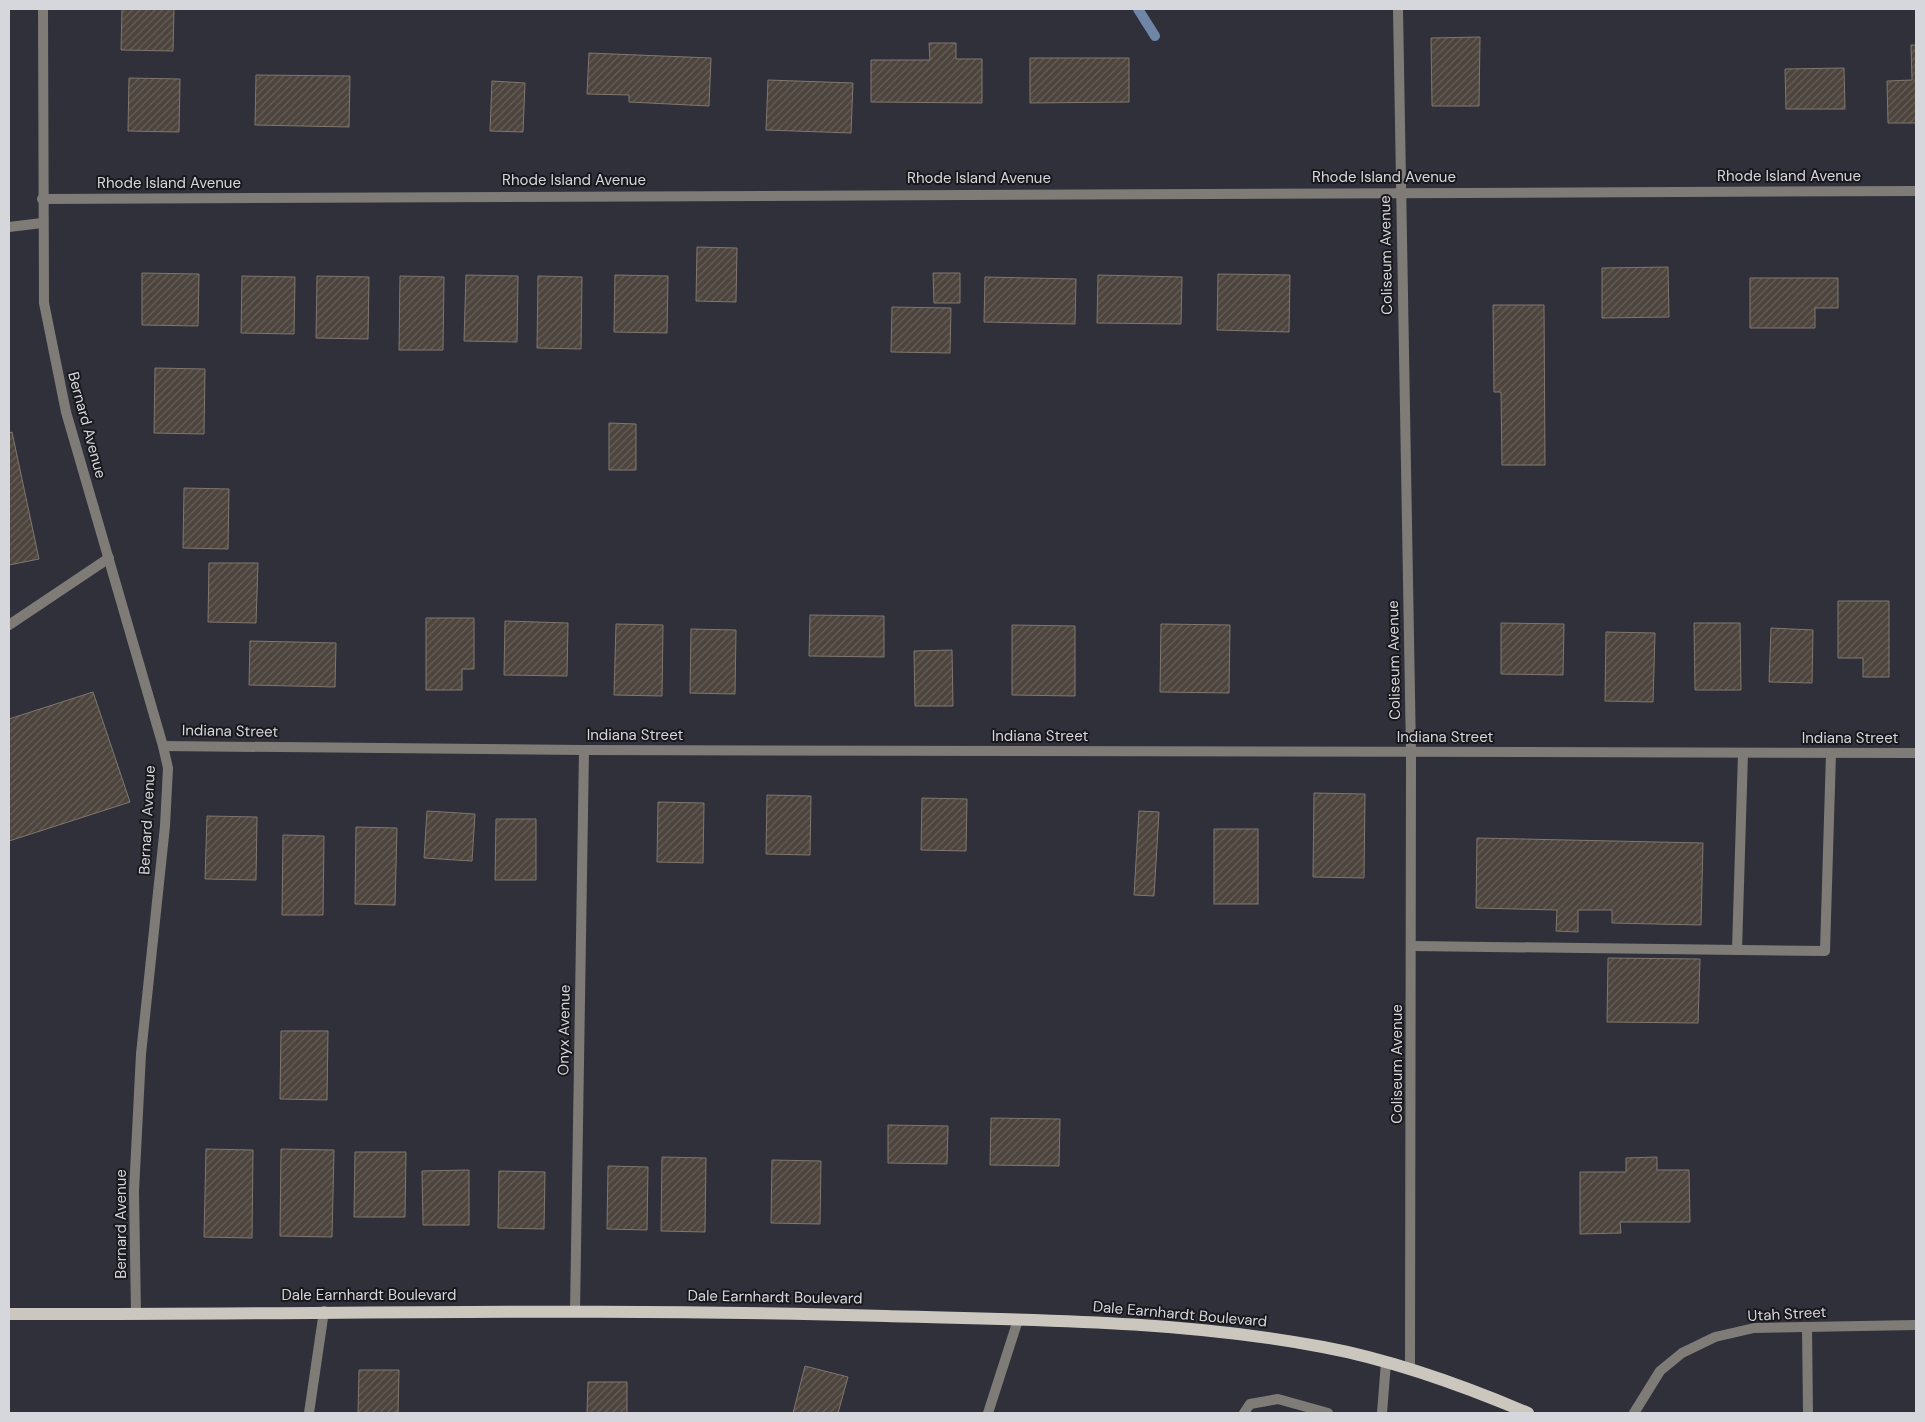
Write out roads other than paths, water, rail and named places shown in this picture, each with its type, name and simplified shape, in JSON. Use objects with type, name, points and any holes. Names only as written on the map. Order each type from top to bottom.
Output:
[{"type":"main road","name":"Dale Earnhardt Boulevard","points":[[9,1314],[324,1311],[773,1312],[1149,1325],[1256,1336],[1326,1347],[1386,1362],[1482,1394],[1528,1413]]},
{"type":"street","name":"Bernard Avenue","points":[[43,9],[42,223],[44,303],[66,412],[168,768],[165,826],[141,1054],[135,1172],[136,1314]]},
{"type":"street","name":"Coliseum Avenue","points":[[1398,9],[1412,946],[1410,1370]]},
{"type":"street","name":"Rhode Island Avenue","points":[[42,199],[1916,191]]},
{"type":"street","points":[[9,227],[42,223]]},
{"type":"street","points":[[9,626],[109,558]]},
{"type":"street","name":"Indiana Street","points":[[163,746],[584,750],[1916,753]]},
{"type":"street","name":"Onyx Avenue","points":[[575,1312],[584,750]]},
{"type":"street","points":[[1737,950],[1744,752]]},
{"type":"street","points":[[1412,946],[1825,951],[1831,753]]},
{"type":"street","points":[[309,1413],[324,1311]]},
{"type":"street","points":[[988,1413],[1018,1320]]},
{"type":"street","name":"Utah Street","points":[[1634,1413],[1660,1371],[1682,1352],[1715,1337],[1754,1328],[1916,1325]]},
{"type":"street","points":[[1808,1327],[1808,1413]]},
{"type":"street","points":[[1382,1413],[1386,1362]]},
{"type":"street","points":[[1244,1413],[1250,1404],[1278,1399],[1328,1413]]},
{"type":"waterway","points":[[1138,9],[1155,36]]}]
